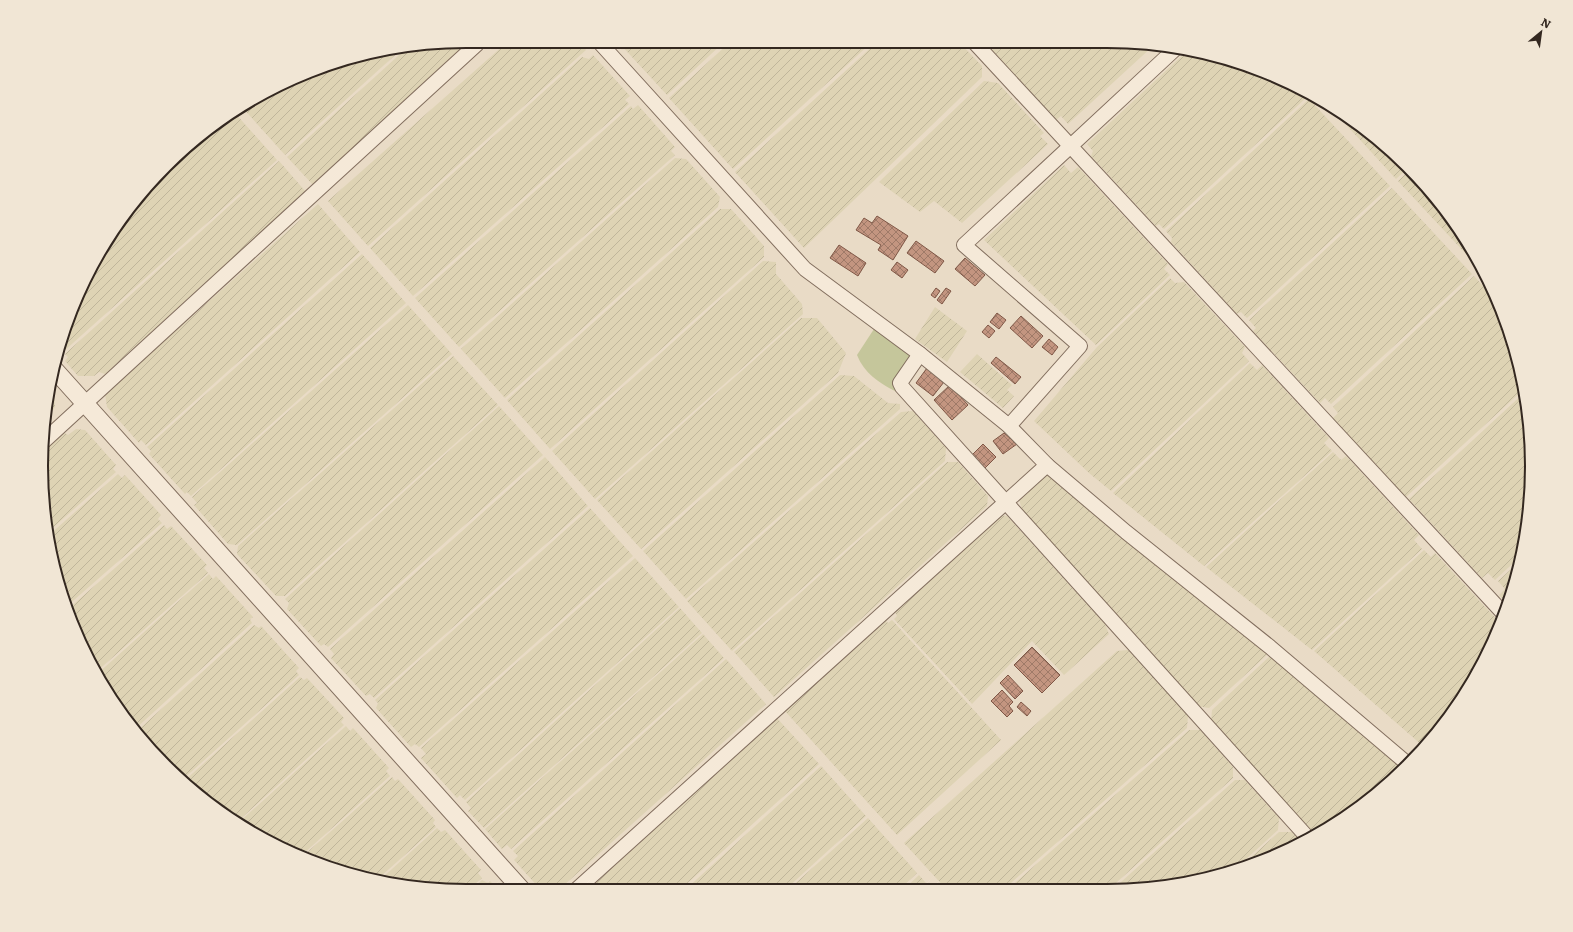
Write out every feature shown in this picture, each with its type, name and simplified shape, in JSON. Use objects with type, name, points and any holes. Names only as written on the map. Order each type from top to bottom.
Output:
[{"type":"street","points":[[49,436],[473,48]]},
{"type":"street","points":[[604,48],[805,269],[1011,423],[1047,465],[1126,532],[1270,647],[1404,761]]},
{"type":"street","points":[[980,48],[1499,609]]},
{"type":"street","points":[[1011,423],[1080,346],[964,246],[1170,53]]},
{"type":"street","points":[[920,354],[900,383],[902,387],[1305,834]]},
{"type":"street","points":[[58,374],[517,884]]},
{"type":"street","points":[[583,884],[1047,465]]},
{"type":"shaded area","points":[[469,48],[314,186],[287,157],[401,54],[439,49]]},
{"type":"shaded area","points":[[500,48],[585,48],[586,50],[368,246],[328,201]]},
{"type":"shaded area","points":[[624,48],[718,48],[667,95]]},
{"type":"shaded area","points":[[724,48],[866,48],[733,169],[669,98]]},
{"type":"shaded area","points":[[871,48],[965,48],[982,66],[982,77],[804,248],[735,172]]},
{"type":"shaded area","points":[[994,48],[1107,48],[1148,51],[1068,124],[1061,116],[1056,120],[992,50]]},
{"type":"shaded area","points":[[396,54],[285,155],[246,111],[281,91],[332,70],[358,62]]},
{"type":"shaded area","points":[[593,55],[630,96],[625,100],[629,104],[413,296],[370,248],[582,57],[589,59]]},
{"type":"shaded area","points":[[1183,55],[1215,62],[1241,70],[1267,80],[1306,98],[1164,229],[1159,224],[1156,226],[1091,156],[1093,151],[1087,144]]},
{"type":"shaded area","points":[[984,81],[998,83],[1044,133],[1040,136],[1048,144],[962,223],[934,201],[920,212],[879,182]]},
{"type":"shaded area","points":[[1308,100],[1390,186],[1247,318],[1241,312],[1237,314],[1171,242],[1172,238],[1166,231]]},
{"type":"shaded area","points":[[638,105],[675,147],[671,151],[675,155],[459,347],[415,298],[631,106],[633,109]]},
{"type":"shaded area","points":[[237,116],[277,160],[64,351],[70,332],[91,281],[118,234],[152,190],[170,170],[190,152]]},
{"type":"shaded area","points":[[1342,120],[1361,134],[1403,170],[1404,171],[1396,179]]},
{"type":"shaded area","points":[[675,158],[686,159],[720,197],[718,207],[505,398],[461,349]]},
{"type":"shaded area","points":[[279,161],[306,192],[105,374],[99,372],[94,376],[78,376],[65,361],[68,357],[65,354]]},
{"type":"shaded area","points":[[1064,165],[1071,173],[1078,167],[1168,264],[1164,269],[1170,275],[1096,345],[984,240]]},
{"type":"shaded area","points":[[1406,173],[1439,212],[1469,258],[1398,181]]},
{"type":"shaded area","points":[[1392,188],[1472,274],[1331,404],[1325,398],[1320,403],[1253,331],[1256,328],[1249,320]]},
{"type":"shaded area","points":[[318,204],[360,252],[146,445],[141,440],[139,443],[107,407],[105,394]]},
{"type":"shaded area","points":[[720,209],[731,209],[764,246],[764,257],[550,449],[507,400]]},
{"type":"shaded area","points":[[362,254],[406,303],[191,496],[187,492],[185,494],[149,454],[151,451],[147,447]]},
{"type":"shaded area","points":[[763,261],[776,262],[776,274],[802,304],[803,314],[595,499],[552,451]]},
{"type":"shaded area","points":[[1474,276],[1485,289],[1503,332],[1511,358],[1518,394],[1406,497],[1333,418],[1338,413],[1333,407]]},
{"type":"shaded area","points":[[1170,278],[1175,283],[1184,282],[1245,347],[1242,353],[1249,361],[1111,491],[1089,473],[1034,421],[1097,347]]},
{"type":"shaded area","points":[[408,305],[452,354],[237,545],[228,544],[194,505],[197,503],[192,497]]},
{"type":"shaded area","points":[[935,307],[967,331],[947,362],[915,339]]},
{"type":"shaded area","points":[[801,318],[817,318],[846,353],[838,373],[641,549],[597,500]]},
{"type":"shaded area","points":[[977,354],[1012,385],[1007,390],[1014,396],[1003,408],[960,372]]},
{"type":"shaded area","points":[[453,356],[498,405],[285,596],[276,596],[237,554],[238,546]]},
{"type":"shaded area","points":[[1250,363],[1257,370],[1262,365],[1329,438],[1324,443],[1332,451],[1204,566],[1113,493]]},
{"type":"shaded area","points":[[840,375],[854,376],[888,403],[900,404],[900,409],[686,599],[643,551]]},
{"type":"shaded area","points":[[54,397],[55,407],[52,412]]},
{"type":"shaded area","points":[[1519,398],[1524,439],[1525,466],[1521,521],[1514,563],[1495,580],[1488,573],[1482,578],[1409,499]]},
{"type":"shaded area","points":[[499,406],[543,455],[328,647],[324,644],[321,646],[287,609],[289,603],[285,599]]},
{"type":"shaded area","points":[[913,411],[946,448],[945,461],[732,651],[687,601],[901,412]]},
{"type":"shaded area","points":[[76,429],[85,430],[116,465],[113,469],[116,472],[53,528],[49,493],[49,443],[62,431],[68,435]]},
{"type":"shaded area","points":[[1333,452],[1341,460],[1346,456],[1419,535],[1414,540],[1422,549],[1312,650],[1206,567]]},
{"type":"shaded area","points":[[545,457],[588,506],[374,698],[370,694],[366,696],[331,658],[334,654],[330,649]]},
{"type":"shaded area","points":[[947,462],[958,462],[988,496],[987,506],[774,697],[734,652]]},
{"type":"shaded area","points":[[118,474],[122,478],[125,475],[161,515],[158,519],[162,523],[71,603],[62,574],[54,531]]},
{"type":"shaded area","points":[[1047,474],[1120,536],[1269,653],[1209,708],[1197,706],[1023,513],[1019,499]]},
{"type":"shaded area","points":[[590,508],[633,556],[419,747],[415,744],[411,747],[376,708],[378,703],[375,700]]},
{"type":"shaded area","points":[[999,515],[1007,516],[1105,624],[1109,634],[1064,675],[1032,641],[972,704],[894,619],[897,616],[894,610]]},
{"type":"shaded area","points":[[164,525],[167,529],[171,526],[207,565],[204,568],[208,573],[100,668],[91,651],[72,606]]},
{"type":"shaded area","points":[[1424,550],[1431,557],[1435,553],[1496,618],[1482,651],[1455,698],[1420,743],[1314,651]]},
{"type":"shaded area","points":[[635,558],[679,607],[465,800],[460,795],[457,798],[421,758],[426,754],[421,748]]},
{"type":"shaded area","points":[[1512,568],[1503,600],[1499,595],[1505,589],[1498,581]]},
{"type":"shaded area","points":[[209,574],[213,579],[216,576],[253,617],[250,619],[252,623],[139,726],[118,698],[101,670]]},
{"type":"shaded area","points":[[680,608],[702,633],[484,828],[468,811],[471,808],[466,802]]},
{"type":"shaded area","points":[[884,619],[888,623],[892,620],[1001,740],[897,835],[784,710]]},
{"type":"shaded area","points":[[254,625],[259,628],[261,626],[299,668],[296,671],[299,675],[186,776],[170,762],[140,728]]},
{"type":"shaded area","points":[[703,634],[724,658],[511,849],[507,845],[502,849],[485,829]]},
{"type":"shaded area","points":[[1128,650],[1188,716],[1187,728],[1010,884],[942,884],[904,843],[1117,651]]},
{"type":"shaded area","points":[[1271,655],[1299,678],[1360,734],[1399,765],[1361,798],[1339,814],[1310,831],[1211,721],[1212,710]]},
{"type":"shaded area","points":[[726,659],[766,704],[565,884],[536,884],[514,860],[518,856],[513,851]]},
{"type":"shaded area","points":[[300,677],[304,680],[307,678],[344,718],[341,722],[344,725],[241,818],[212,798],[188,778]]},
{"type":"shaded area","points":[[776,717],[819,764],[687,884],[593,884]]},
{"type":"shaded area","points":[[346,726],[350,731],[353,728],[389,768],[386,771],[390,776],[306,852],[281,841],[242,819]]},
{"type":"shaded area","points":[[1189,730],[1200,730],[1233,767],[1233,778],[1115,884],[1014,884]]},
{"type":"shaded area","points":[[821,766],[866,816],[792,884],[692,884]]},
{"type":"shaded area","points":[[392,777],[395,781],[398,779],[435,820],[433,823],[436,827],[382,875],[332,862],[307,852]]},
{"type":"shaded area","points":[[1235,780],[1245,780],[1279,818],[1278,830],[1244,861],[1189,876],[1119,884]]},
{"type":"shaded area","points":[[868,818],[917,873],[905,884],[795,884]]},
{"type":"shaded area","points":[[437,828],[441,832],[445,830],[481,870],[478,873],[482,878],[475,884],[466,884],[439,883],[384,876]]},
{"type":"shaded area","points":[[1279,832],[1292,832],[1297,838],[1267,852],[1249,859]]},
{"type":"shaded area","points":[[919,875],[927,884],[909,884]]},
{"type":"shaded area","points":[[482,880],[488,883],[490,881],[493,884],[478,884]]},
{"type":"green space","points":[[874,329],[915,358],[895,391],[883,385],[873,377],[864,367],[857,355]]},
{"type":"building","points":[[877,216],[908,236],[893,260],[878,250],[881,245],[856,230],[864,218],[872,223]]},
{"type":"building","points":[[916,241],[944,261],[935,273],[907,253]]},
{"type":"building","points":[[839,245],[866,263],[858,276],[830,258]]},
{"type":"building","points":[[965,258],[985,275],[975,286],[955,269]]},
{"type":"building","points":[[897,262],[908,270],[902,278],[891,270]]},
{"type":"building","points":[[936,288],[940,291],[935,298],[931,295]]},
{"type":"building","points":[[946,288],[951,291],[942,304],[937,300]]},
{"type":"building","points":[[997,313],[1006,320],[999,329],[990,322]]},
{"type":"building","points":[[1021,316],[1043,336],[1032,348],[1010,328]]},
{"type":"building","points":[[988,325],[995,331],[989,338],[982,332]]},
{"type":"building","points":[[1049,339],[1058,347],[1052,355],[1042,347]]},
{"type":"building","points":[[996,357],[1021,377],[1015,384],[991,363]]},
{"type":"building","points":[[927,368],[944,382],[933,396],[916,383]]},
{"type":"building","points":[[950,385],[968,405],[952,420],[934,400]]},
{"type":"building","points":[[1004,433],[1017,444],[1003,454],[993,441]]},
{"type":"building","points":[[983,444],[996,457],[985,468],[972,455]]},
{"type":"building","points":[[1032,647],[1060,675],[1042,693],[1014,665]]},
{"type":"building","points":[[1008,675],[1023,691],[1015,699],[1000,683]]},
{"type":"building","points":[[1002,690],[1013,702],[1009,706],[1013,711],[1007,717],[991,701]]},
{"type":"building","points":[[1021,702],[1031,711],[1027,716],[1017,707]]}]
